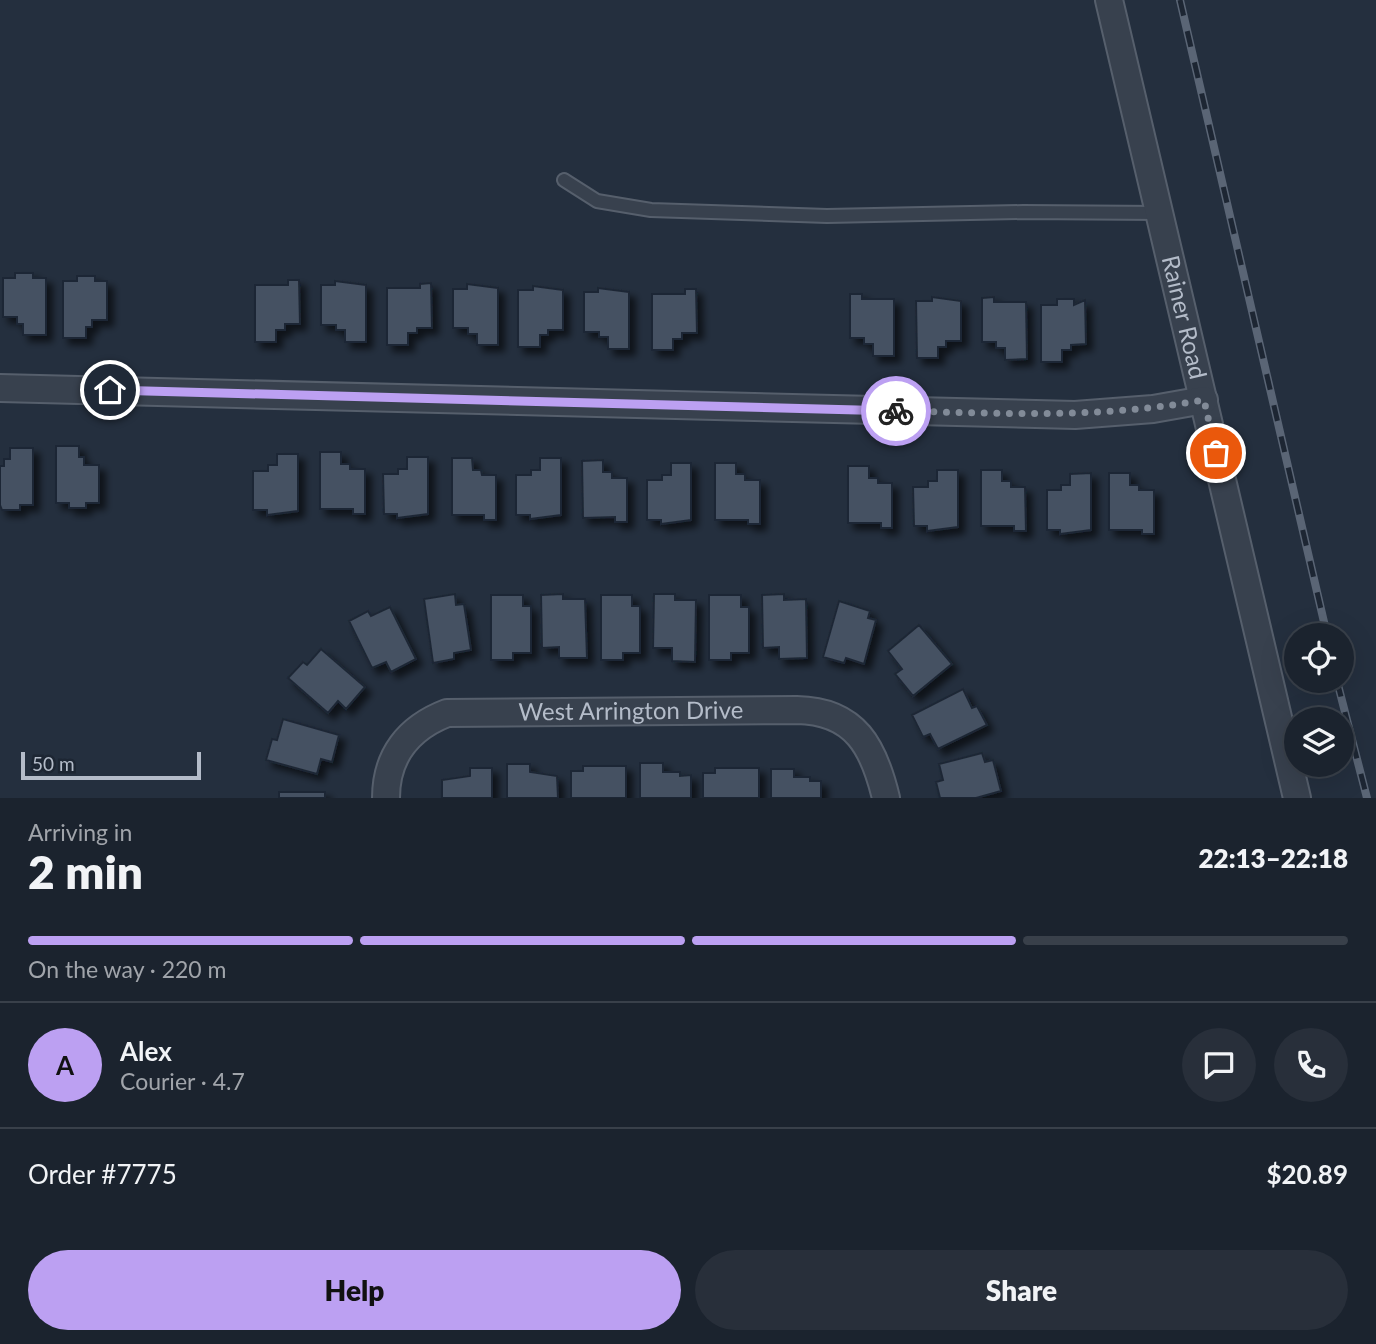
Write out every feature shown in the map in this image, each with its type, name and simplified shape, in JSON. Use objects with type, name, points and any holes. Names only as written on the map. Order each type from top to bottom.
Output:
[{"type":"street","name":"Rainer Road","points":[[1109,0],[1297,798]]},
{"type":"street","points":[[0,388],[1075,415],[1141,410],[1204,400]]},
{"type":"street","name":"West Arrington Drive","points":[[386,798],[391,761],[412,731],[436,718],[460,711],[812,710],[850,728],[871,749],[886,798]]},
{"type":"lane","points":[[564,180],[597,201],[651,210],[827,216],[1023,212],[1160,213]]},
{"type":"building","points":[[15,273],[33,273],[33,278],[46,278],[46,335],[23,335],[23,324],[17,324],[17,317],[3,317],[3,278],[15,278]]},
{"type":"building","points":[[77,276],[95,276],[95,281],[107,281],[107,320],[92,320],[92,327],[86,327],[86,338],[63,338],[63,281],[77,281]]},
{"type":"building","points":[[288,280],[299,280],[300,324],[285,324],[285,330],[276,330],[276,342],[255,342],[255,285],[288,285]]},
{"type":"building","points":[[335,281],[366,285],[366,342],[345,342],[345,330],[336,330],[336,325],[321,325],[321,285],[335,285]]},
{"type":"building","points":[[431,283],[432,328],[417,328],[417,333],[408,333],[408,345],[387,345],[387,288],[420,288],[420,284]]},
{"type":"building","points":[[467,284],[498,288],[498,345],[477,345],[477,334],[468,334],[468,328],[453,328],[453,289],[467,289]]},
{"type":"building","points":[[533,286],[563,290],[563,330],[548,330],[548,335],[540,335],[540,347],[518,347],[518,290],[533,290]]},
{"type":"building","points":[[598,288],[629,292],[629,349],[608,349],[608,337],[599,337],[599,332],[584,332],[584,292],[598,292]]},
{"type":"building","points":[[685,289],[696,289],[697,333],[682,333],[682,339],[673,339],[673,350],[652,350],[652,294],[685,294]]},
{"type":"building","points":[[850,294],[862,294],[862,299],[894,299],[894,356],[873,356],[873,344],[864,344],[864,338],[850,338]]},
{"type":"building","points":[[932,297],[961,301],[961,341],[946,341],[946,347],[938,347],[938,358],[917,358],[916,301],[932,301]]},
{"type":"building","points":[[994,297],[994,302],[1026,302],[1027,359],[1005,360],[1005,348],[996,348],[996,342],[982,342],[982,298]]},
{"type":"building","points":[[1057,299],[1074,299],[1074,305],[1085,300],[1086,344],[1071,345],[1071,350],[1062,350],[1062,362],[1041,362],[1041,305],[1057,305]]},
{"type":"building","points":[[56,446],[79,446],[79,457],[84,457],[84,465],[99,465],[99,503],[86,503],[86,508],[69,508],[69,503],[56,503]]},
{"type":"building","points":[[10,448],[33,448],[33,505],[20,505],[20,510],[2,510],[0,505],[0,466],[4,466],[4,459],[10,459]]},
{"type":"building","points":[[320,452],[341,452],[341,464],[350,464],[350,469],[365,469],[365,514],[353,514],[353,509],[320,509]]},
{"type":"building","points":[[277,454],[298,454],[298,511],[267,515],[267,510],[253,510],[253,471],[268,471],[268,465],[277,465]]},
{"type":"building","points":[[407,457],[428,457],[428,514],[397,518],[397,514],[384,514],[383,474],[398,474],[398,469],[407,469]]},
{"type":"building","points":[[452,458],[472,458],[473,470],[481,470],[482,475],[496,475],[496,520],[484,520],[484,515],[452,515]]},
{"type":"building","points":[[540,458],[561,458],[561,515],[530,519],[530,515],[516,515],[516,475],[531,475],[531,470],[540,470]]},
{"type":"building","points":[[603,460],[603,472],[612,472],[612,478],[627,478],[627,522],[615,522],[615,517],[583,518],[582,461]]},
{"type":"building","points":[[671,463],[691,463],[691,520],[661,524],[661,520],[647,520],[647,480],[662,480],[662,475],[671,475]]},
{"type":"building","points":[[715,463],[736,463],[736,474],[745,474],[745,480],[760,480],[760,524],[748,524],[748,520],[715,520]]},
{"type":"building","points":[[848,466],[869,466],[869,478],[878,478],[878,483],[892,483],[892,528],[881,528],[881,523],[848,523]]},
{"type":"building","points":[[937,470],[958,470],[958,527],[927,531],[927,526],[914,526],[913,487],[928,487],[928,481],[937,481]]},
{"type":"building","points":[[981,470],[1002,470],[1002,481],[1011,481],[1011,487],[1025,487],[1026,531],[1014,531],[1014,526],[981,526]]},
{"type":"building","points":[[1091,473],[1091,530],[1060,534],[1060,530],[1047,530],[1047,490],[1061,490],[1061,485],[1070,485],[1070,474]]},
{"type":"building","points":[[1109,473],[1130,473],[1130,485],[1139,485],[1139,490],[1154,490],[1154,534],[1142,534],[1142,530],[1109,530]]},
{"type":"building","points":[[455,594],[456,605],[464,604],[471,650],[454,653],[454,659],[433,663],[424,599]]},
{"type":"building","points":[[563,594],[563,599],[585,599],[587,658],[559,658],[559,647],[542,648],[541,595]]},
{"type":"building","points":[[654,594],[675,594],[675,600],[696,600],[695,662],[672,661],[672,648],[653,648]]},
{"type":"building","points":[[784,594],[784,600],[806,599],[807,658],[779,659],[779,647],[763,648],[762,595]]},
{"type":"building","points":[[491,595],[523,595],[523,606],[531,606],[531,653],[513,653],[513,660],[491,660]]},
{"type":"building","points":[[601,595],[632,595],[632,606],[640,606],[640,653],[623,653],[623,660],[601,660]]},
{"type":"building","points":[[709,595],[741,595],[741,607],[749,607],[749,653],[731,653],[731,660],[709,660]]},
{"type":"building","points":[[839,601],[870,611],[868,618],[876,620],[864,664],[846,658],[844,663],[823,657]]},
{"type":"building","points":[[390,607],[416,659],[391,672],[386,662],[372,668],[349,621],[368,611],[371,616]]},
{"type":"building","points":[[919,625],[952,664],[913,696],[895,674],[902,669],[888,651]]},
{"type":"building","points":[[321,649],[365,687],[346,709],[338,701],[328,713],[288,678],[303,662],[307,665]]},
{"type":"building","points":[[963,689],[972,708],[977,706],[987,725],[938,749],[930,734],[923,737],[912,715]]},
{"type":"building","points":[[283,719],[339,735],[332,762],[321,759],[317,774],[266,760],[272,739],[277,740]]},
{"type":"building","points":[[982,753],[985,762],[993,760],[1001,791],[976,798],[940,798],[936,782],[943,780],[939,764]]},
{"type":"building","points":[[640,763],[663,763],[663,772],[680,772],[680,776],[691,775],[691,798],[640,798]]},
{"type":"building","points":[[507,764],[530,764],[530,772],[557,776],[558,798],[507,798]]},
{"type":"building","points":[[583,766],[626,766],[626,798],[571,798],[571,771],[583,771]]},
{"type":"building","points":[[470,768],[492,768],[492,798],[442,798],[442,780],[470,776]]},
{"type":"building","points":[[715,768],[759,768],[759,798],[703,798],[703,773],[715,773]]},
{"type":"building","points":[[771,769],[794,769],[794,777],[810,777],[810,781],[821,781],[821,798],[771,798]]},
{"type":"building","points":[[279,792],[325,792],[325,798],[279,798]]},
{"type":"railway","points":[[1180,0],[1324,623]]},
{"type":"railway","points":[[1340,693],[1367,798]]},
{"type":"way so far","points":[[896,411],[1075,415],[1153,409],[1204,400],[1216,453]]},
{"type":"route","points":[[110,390],[896,411]]}]
